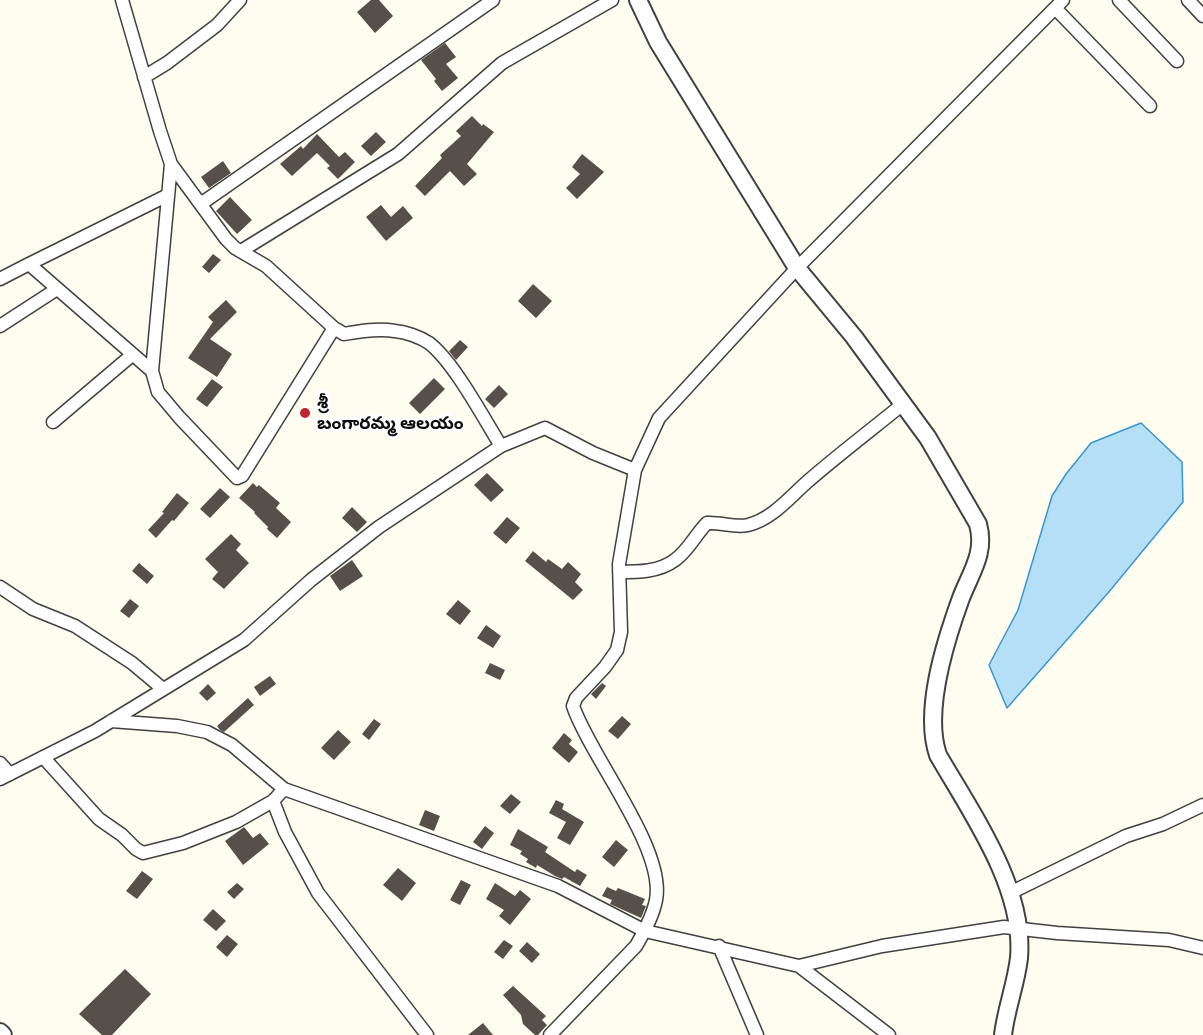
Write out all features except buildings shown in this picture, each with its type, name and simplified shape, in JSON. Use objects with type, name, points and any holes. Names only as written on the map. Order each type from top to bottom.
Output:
[{"type":"street","points":[[122,0],[171,164],[226,239],[266,267],[334,328],[344,334],[371,330],[394,330],[429,343],[460,381],[501,446]]},
{"type":"street","points":[[144,77],[167,63],[217,25],[240,0]]},
{"type":"street","points":[[199,202],[205,201],[493,0]]},
{"type":"street","points":[[241,251],[398,153],[502,63],[612,0]]},
{"type":"street","points":[[638,0],[658,42],[797,268],[854,337],[928,438],[961,491],[978,524],[982,537],[980,553],[945,643],[932,718],[933,740],[938,756],[987,843],[1015,907],[1019,957],[1003,1035]]},
{"type":"street","points":[[1119,0],[1177,61]]},
{"type":"street","points":[[1188,0],[1203,16]]},
{"type":"street","points":[[550,1035],[636,946],[645,931],[657,898],[654,868],[642,834],[588,740],[573,706],[576,698],[604,668],[617,650],[621,632],[619,564],[635,470],[659,418],[797,268],[1059,4],[1150,106]]},
{"type":"street","points":[[171,164],[152,371],[158,392],[179,417],[239,478],[334,328]]},
{"type":"street","points":[[0,279],[168,195]]},
{"type":"street","points":[[29,264],[152,371]]},
{"type":"street","points":[[0,326],[57,289]]},
{"type":"street","points":[[53,422],[132,355]]},
{"type":"street","points":[[619,572],[654,570],[677,560],[707,524],[738,526],[749,525],[763,519],[782,506],[806,483],[903,405]]},
{"type":"street","points":[[0,763],[5,777],[111,721],[244,640],[311,580],[379,527],[501,446],[545,428],[593,453],[635,470]]},
{"type":"street","points":[[0,587],[33,609],[75,626],[132,663],[163,689]]},
{"type":"street","points":[[111,721],[177,726],[207,732],[232,745],[284,789],[558,886],[645,931],[799,966],[889,1035]]},
{"type":"street","points":[[43,757],[99,819],[122,834],[143,853],[150,853],[236,822],[273,801],[284,789]]},
{"type":"street","points":[[273,801],[285,832],[318,892],[427,1035]]},
{"type":"street","points":[[1010,893],[1126,836],[1201,810]]},
{"type":"street","points":[[799,966],[882,946],[1004,927],[1057,933],[1169,940],[1203,948]]},
{"type":"street","points":[[719,946],[757,1035]]},
{"type":"water","points":[[1141,423],[1182,462],[1183,502],[1108,593],[1007,708],[989,665],[1018,610],[1052,496],[1091,443]]},
{"type":"place","name":"శ్రీ బంగారమ్మ ఆలయం","points":[[305,413]]}]
